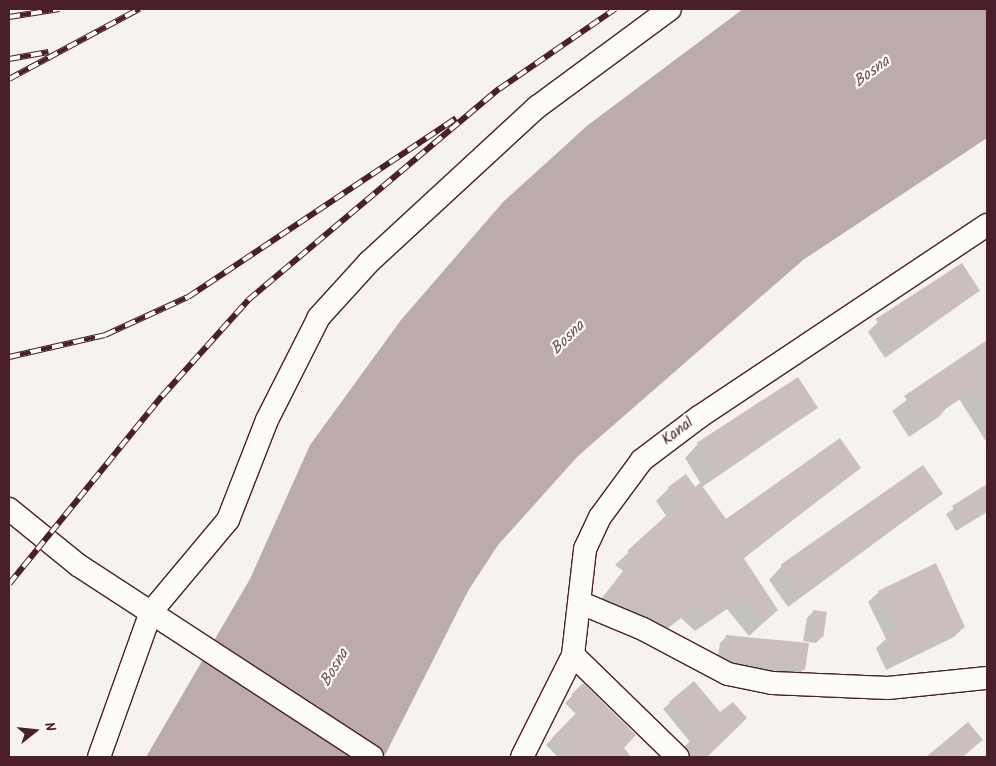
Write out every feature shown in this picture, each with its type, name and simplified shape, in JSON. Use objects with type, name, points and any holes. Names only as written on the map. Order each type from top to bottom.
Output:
[{"type":"street","points":[[99,757],[151,612],[228,520],[267,420],[319,317],[369,262],[537,107],[670,9]]},
{"type":"street","name":"Kanal","points":[[522,757],[573,655],[581,603],[585,549],[600,517],[642,460],[707,411],[987,225]]},
{"type":"street","points":[[9,509],[78,565],[372,757]]},
{"type":"street","points":[[581,603],[643,629],[728,674],[772,683],[888,688],[987,678]]},
{"type":"street","points":[[573,655],[678,757]]},
{"type":"water","name":"Bosna","points":[[743,9],[987,9],[987,138],[803,260],[578,456],[498,545],[468,591],[384,757],[146,757],[250,579],[310,445],[401,320],[503,202],[588,125]]},
{"type":"building","points":[[962,263],[980,291],[894,347],[876,319]]},
{"type":"building","points":[[987,340],[987,409],[975,389],[923,424],[904,396]]},
{"type":"building","points":[[798,377],[818,408],[717,474],[697,443]]},
{"type":"building","points":[[840,438],[861,468],[743,557],[778,610],[763,623],[741,596],[709,619],[695,605],[668,627],[606,594],[635,557],[627,551],[680,503],[668,487],[686,474],[695,487],[700,483],[726,519]]},
{"type":"building","points":[[923,465],[943,494],[801,593],[780,565]]},
{"type":"building","points":[[987,484],[987,510],[963,525],[952,506]]},
{"type":"building","points":[[936,563],[965,627],[897,660],[885,637],[897,631],[878,591]]},
{"type":"building","points":[[813,610],[827,612],[823,637],[810,635]]},
{"type":"building","points":[[726,635],[809,643],[805,670],[732,662],[723,657]]},
{"type":"building","points":[[694,681],[720,712],[733,702],[747,718],[707,757],[695,757],[685,746],[697,735],[669,702]]},
{"type":"building","points":[[583,683],[636,735],[624,748],[631,757],[581,757],[572,748],[567,753],[552,738],[582,707],[571,695]]},
{"type":"building","points":[[968,722],[983,740],[962,757],[926,757]]},
{"type":"railway","points":[[9,17],[59,9]]},
{"type":"railway","points":[[9,79],[139,9]]},
{"type":"railway","points":[[9,584],[162,396],[248,300],[499,89],[615,9]]},
{"type":"railway","points":[[9,59],[48,52]]},
{"type":"railway","points":[[9,357],[105,335],[188,297],[456,118]]}]
